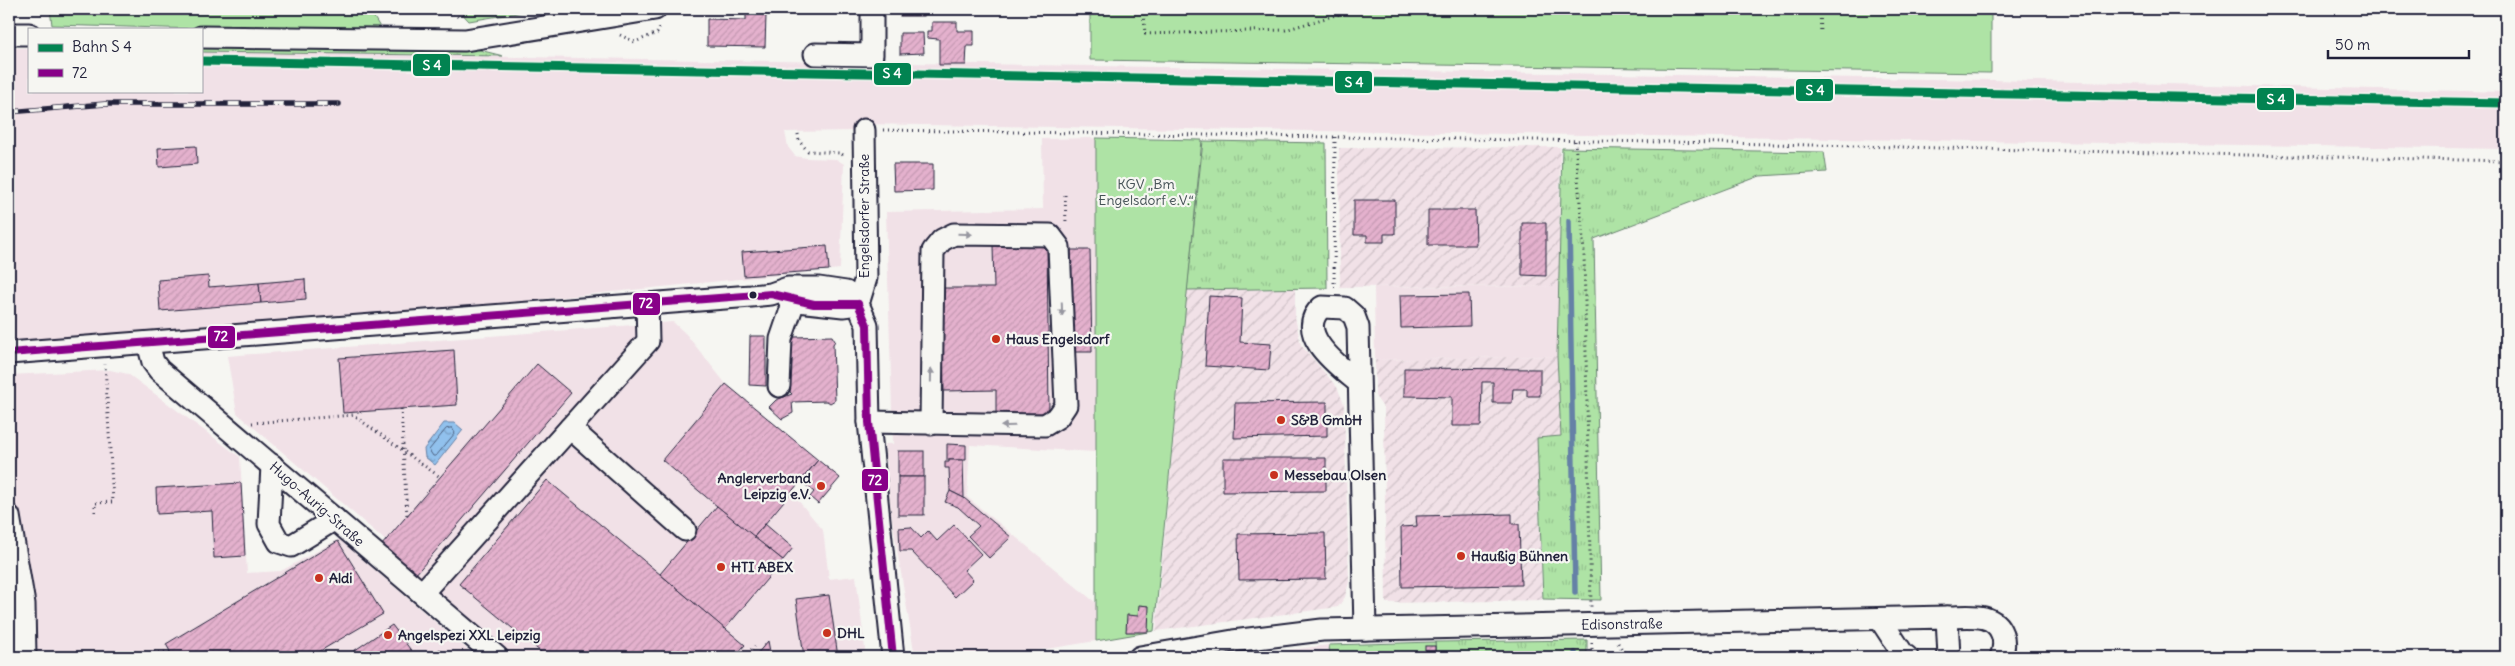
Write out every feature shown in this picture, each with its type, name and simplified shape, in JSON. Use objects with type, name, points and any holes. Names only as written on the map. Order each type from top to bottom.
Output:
[{"type":"street","points":[[202,37],[465,40],[655,9]]},
{"type":"street","points":[[814,54],[872,55],[872,9]]},
{"type":"street","points":[[9,34],[28,34]]},
{"type":"street","name":"Engelsdorfer Straße","points":[[858,304],[866,278],[864,130]]},
{"type":"street","points":[[869,422],[931,424],[1045,425],[1058,417],[1066,405],[1060,247],[1050,235],[954,234],[942,240],[933,251],[931,424]]},
{"type":"street","points":[[9,353],[771,294],[788,288],[846,292],[858,304],[867,325],[869,422],[893,657]]},
{"type":"street","points":[[771,294],[794,301],[843,306],[858,304]]},
{"type":"street","points":[[780,386],[781,338],[794,301]]},
{"type":"street","points":[[422,593],[648,341],[647,304]]},
{"type":"street","points":[[1359,383],[1330,358],[1315,337],[1314,314],[1322,307],[1335,306],[1345,308],[1354,316],[1358,327],[1365,629]]},
{"type":"street","name":"Hugo-Aurig-Straße","points":[[148,343],[153,362],[159,370],[497,657]]},
{"type":"street","points":[[570,428],[685,530]]},
{"type":"street","points":[[272,465],[269,524],[279,542],[291,546],[335,520]]},
{"type":"street","points":[[9,516],[24,604],[25,657]]},
{"type":"street","name":"Edisonstraße","points":[[1140,657],[1233,641],[1322,630],[1981,616],[1992,620],[1999,627],[2004,639],[2001,657]]},
{"type":"street","points":[[1947,617],[1948,657]]},
{"type":"street","points":[[1880,619],[1903,654],[1907,657]]},
{"type":"path","points":[[1143,9],[1145,34],[1284,30],[1356,9]]},
{"type":"path","points":[[1820,9],[1820,34]]},
{"type":"path","points":[[864,130],[1335,136],[2506,161]]},
{"type":"path","points":[[798,134],[799,141],[808,151],[840,153],[846,157],[849,164]]},
{"type":"path","points":[[1335,136],[1335,306]]},
{"type":"path","points":[[1575,141],[1584,252],[1591,602]]},
{"type":"path","points":[[95,512],[95,503],[113,502],[104,346]]},
{"type":"path","points":[[402,409],[407,517]]},
{"type":"path","points":[[224,425],[353,415],[440,477]]},
{"type":"path","points":[[744,657],[755,646]]},
{"type":"path","points":[[114,655],[170,652]]},
{"type":"shaded area","points":[[9,48],[28,48],[28,92],[202,92],[202,52],[1991,80],[2506,92],[2506,149],[856,124],[855,131],[785,132],[788,147],[795,156],[836,159],[844,164],[840,269],[9,353]]},
{"type":"shaded area","points":[[1096,138],[1096,452],[970,445],[967,497],[1096,603],[1096,641],[997,657],[915,657],[891,513],[885,444],[893,444],[886,212],[1043,209],[1042,139]]},
{"type":"shaded area","points":[[1560,147],[1559,286],[1340,287],[1339,148]]},
{"type":"shaded area","points":[[1559,286],[1557,356],[1375,360],[1374,287]]},
{"type":"shaded area","points":[[1295,289],[1295,317],[1301,345],[1337,387],[1344,404],[1349,582],[1345,597],[1338,607],[1156,631],[1187,290]]},
{"type":"shaded area","points":[[673,322],[686,334],[726,384],[818,460],[791,492],[823,530],[829,579],[856,576],[866,657],[512,657],[448,599],[415,575],[386,541],[237,413],[227,356]]},
{"type":"shaded area","points":[[1557,356],[1561,437],[1537,438],[1542,600],[1386,603],[1384,409],[1375,396],[1375,360]]},
{"type":"shaded area","points":[[110,370],[128,374],[240,457],[247,573],[281,571],[339,539],[476,657],[9,657],[9,375]]},
{"type":"shaded area","points":[[1329,645],[1330,657],[1235,657]]},
{"type":"green space","points":[[50,9],[369,9],[384,34],[202,28],[52,25]]},
{"type":"green space","points":[[458,9],[541,9],[469,21]]},
{"type":"green space","points":[[1090,9],[1991,9],[1991,73],[1090,60]]},
{"type":"green space","points":[[202,45],[468,47],[503,56],[202,52]]},
{"type":"green space","name":"KGV „Bm Engelsdorf e.V.“","points":[[1096,138],[1202,140],[1154,631],[1096,641]]},
{"type":"green space","points":[[1203,141],[1326,143],[1327,288],[1187,290]]},
{"type":"green space","points":[[1562,148],[1824,152],[1827,172],[1760,176],[1594,239],[1601,600],[1543,599],[1537,438],[1561,436],[1557,356]]},
{"type":"green space","points":[[1587,640],[1587,657],[1436,657],[1435,642]]},
{"type":"green space","points":[[1435,642],[1436,657],[1330,657],[1329,645]]},
{"type":"water","points":[[444,423],[455,423],[463,430],[435,465],[425,457],[424,449]]},
{"type":"building","points":[[900,9],[924,9],[924,16],[900,16]]},
{"type":"building","points":[[746,14],[766,15],[765,47],[707,46],[707,19],[746,20]]},
{"type":"building","points":[[932,22],[957,22],[957,31],[974,31],[974,46],[967,46],[966,65],[939,65],[939,39],[927,38],[927,31],[932,31]]},
{"type":"building","points":[[900,33],[923,33],[924,53],[900,54]]},
{"type":"building","points":[[196,146],[197,164],[159,167],[158,148]]},
{"type":"building","points":[[893,164],[933,164],[933,190],[894,191]]},
{"type":"building","points":[[1354,200],[1395,200],[1395,234],[1384,234],[1384,242],[1367,242],[1367,235],[1354,235]]},
{"type":"building","points":[[1428,210],[1475,210],[1476,245],[1428,245]]},
{"type":"building","points":[[1522,223],[1546,223],[1546,276],[1522,275]]},
{"type":"building","name":"Haus Engelsdorf","points":[[1047,243],[1049,413],[996,414],[996,390],[944,391],[942,288],[994,288],[993,244]]},
{"type":"building","points":[[827,246],[829,270],[744,276],[742,252]]},
{"type":"building","points":[[1071,250],[1090,250],[1092,352],[1072,352]]},
{"type":"building","points":[[208,276],[209,287],[259,283],[261,303],[160,311],[158,280]]},
{"type":"building","points":[[305,279],[306,299],[261,303],[259,283]]},
{"type":"building","points":[[1469,294],[1470,326],[1401,328],[1400,295]]},
{"type":"building","points":[[1209,296],[1242,298],[1240,342],[1271,344],[1269,370],[1205,366]]},
{"type":"building","points":[[750,336],[766,336],[766,386],[749,385]]},
{"type":"building","points":[[832,336],[835,341],[833,344],[835,400],[830,403],[827,401],[792,402],[793,413],[782,419],[769,407],[776,400],[792,394],[790,392],[790,342],[794,337]]},
{"type":"building","points":[[454,350],[457,405],[343,413],[339,358]]},
{"type":"building","points":[[537,364],[571,393],[415,575],[381,546]]},
{"type":"building","points":[[1404,368],[1540,369],[1540,396],[1527,396],[1527,389],[1513,389],[1512,403],[1493,403],[1493,382],[1482,382],[1481,426],[1452,426],[1452,397],[1404,396]]},
{"type":"building","points":[[726,384],[818,460],[754,537],[662,460]]},
{"type":"building","name":"S&B GmbH","points":[[1327,402],[1327,436],[1234,438],[1235,403]]},
{"type":"building","points":[[947,444],[966,445],[966,460],[947,460]]},
{"type":"building","points":[[898,451],[924,451],[924,477],[898,477]]},
{"type":"building","name":"Messebau Olsen","points":[[1223,458],[1326,458],[1326,491],[1223,492]]},
{"type":"building","name":"Anglerverband Leipzig e.V.","points":[[818,460],[840,478],[818,504],[810,497],[814,492],[801,481]]},
{"type":"building","points":[[949,460],[963,460],[964,498],[950,491],[949,468],[945,468],[945,462],[949,462]]},
{"type":"building","points":[[898,477],[924,477],[924,515],[898,515]]},
{"type":"building","points":[[547,480],[745,645],[734,657],[547,657],[459,584]]},
{"type":"building","points":[[241,483],[245,556],[214,558],[212,511],[157,514],[156,488]]},
{"type":"building","points":[[950,491],[964,498],[1011,537],[989,558],[968,536],[979,526],[958,507],[945,502]]},
{"type":"building","name":"HTI ABEX","points":[[717,506],[783,560],[725,629],[660,574]]},
{"type":"building","name":"Haußig Bühnen","points":[[1512,514],[1512,524],[1519,524],[1521,585],[1402,587],[1401,527],[1417,526],[1416,516]]},
{"type":"building","points":[[765,524],[793,548],[783,560],[754,537]]},
{"type":"building","points":[[954,525],[981,554],[964,570],[973,580],[955,597],[911,551],[900,551],[899,528],[911,527],[921,538],[928,531],[937,541]]},
{"type":"building","points":[[1325,533],[1326,579],[1239,580],[1238,534]]},
{"type":"building","name":"Aldi","points":[[338,541],[383,614],[310,657],[173,657],[166,644]]},
{"type":"building","points":[[829,595],[838,657],[804,657],[796,599]]},
{"type":"building","points":[[1139,605],[1149,606],[1148,632],[1126,632],[1127,615],[1138,616]]},
{"type":"building","name":"Angelspezi XXL Leipzig","points":[[392,625],[416,657],[345,657]]},
{"type":"building","points":[[768,641],[771,657],[756,657],[756,655]]},
{"type":"building","points":[[1425,646],[1435,646],[1435,653],[1425,653]]},
{"type":"building","points":[[440,649],[445,657],[429,657]]},
{"type":"waterway","points":[[1569,221],[1575,592]]},
{"type":"railway","points":[[9,112],[105,104],[339,104]]},
{"type":"transit line","points":[[202,61],[2506,103]]},
{"type":"transit line","name":"72","points":[[9,353],[771,294],[814,304],[858,304]]},
{"type":"transit line","name":"72","points":[[858,304],[867,325],[869,422],[893,657]]},
{"type":"place","name":"Haus Engelsdorf","points":[[996,339]]},
{"type":"place","name":"S&B GmbH","points":[[1281,420]]},
{"type":"place","name":"Messebau Olsen","points":[[1274,475]]},
{"type":"place","name":"Anglerverband Leipzig e.V.","points":[[821,486]]},
{"type":"place","name":"Haußig Bühnen","points":[[1461,556]]},
{"type":"place","name":"HTI ABEX","points":[[721,567]]},
{"type":"place","name":"Aldi","points":[[319,578]]},
{"type":"place","name":"DHL","points":[[827,633]]},
{"type":"place","name":"Angelspezi XXL Leipzig","points":[[388,635]]}]
